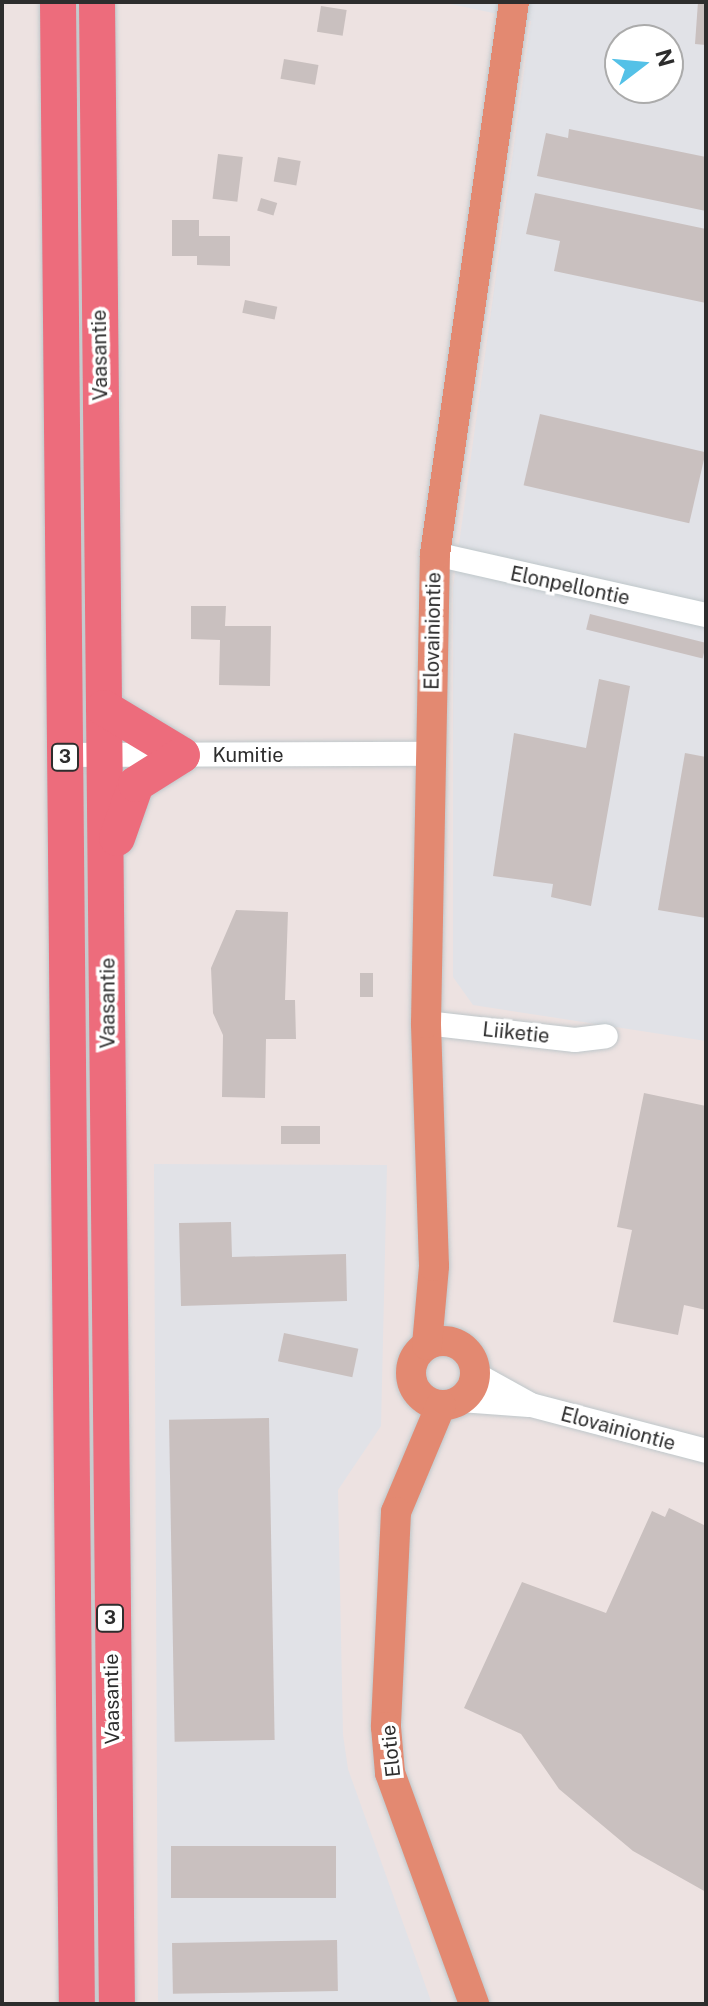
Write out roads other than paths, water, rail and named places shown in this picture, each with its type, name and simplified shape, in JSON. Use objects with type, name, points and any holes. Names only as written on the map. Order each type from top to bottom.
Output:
[{"type":"highway","name":"Vaasantie","points":[[58,2],[77,2004]]},
{"type":"highway","name":"Vaasantie","points":[[97,2],[104,755],[109,899],[117,2004]]},
{"type":"highway","points":[[104,708],[182,755]]},
{"type":"highway","points":[[109,899],[125,802],[150,770],[182,755]]},
{"type":"main road","name":"Elovainiontie","points":[[439,1398],[411,1365],[427,1345],[434,1266],[426,1023],[435,554],[514,2]]},
{"type":"main road","name":"Elovainiontie","points":[[434,1266],[469,1361]]},
{"type":"main road","points":[[427,1345],[446,1341],[469,1361],[439,1398]]},
{"type":"main road","name":"Elotie","points":[[439,1398],[403,1486],[391,1603],[390,1773],[474,2004]]},
{"type":"street","name":"Elonpellontie","points":[[435,554],[706,615]]},
{"type":"street","name":"Kumitie","points":[[65,755],[431,754]]},
{"type":"street","name":"Liiketie","points":[[426,1023],[575,1040],[606,1036]]},
{"type":"street","name":"Elovainiontie","points":[[469,1361],[531,1405]]},
{"type":"street","name":"Elovainiontie","points":[[439,1398],[531,1405],[706,1451]]}]
